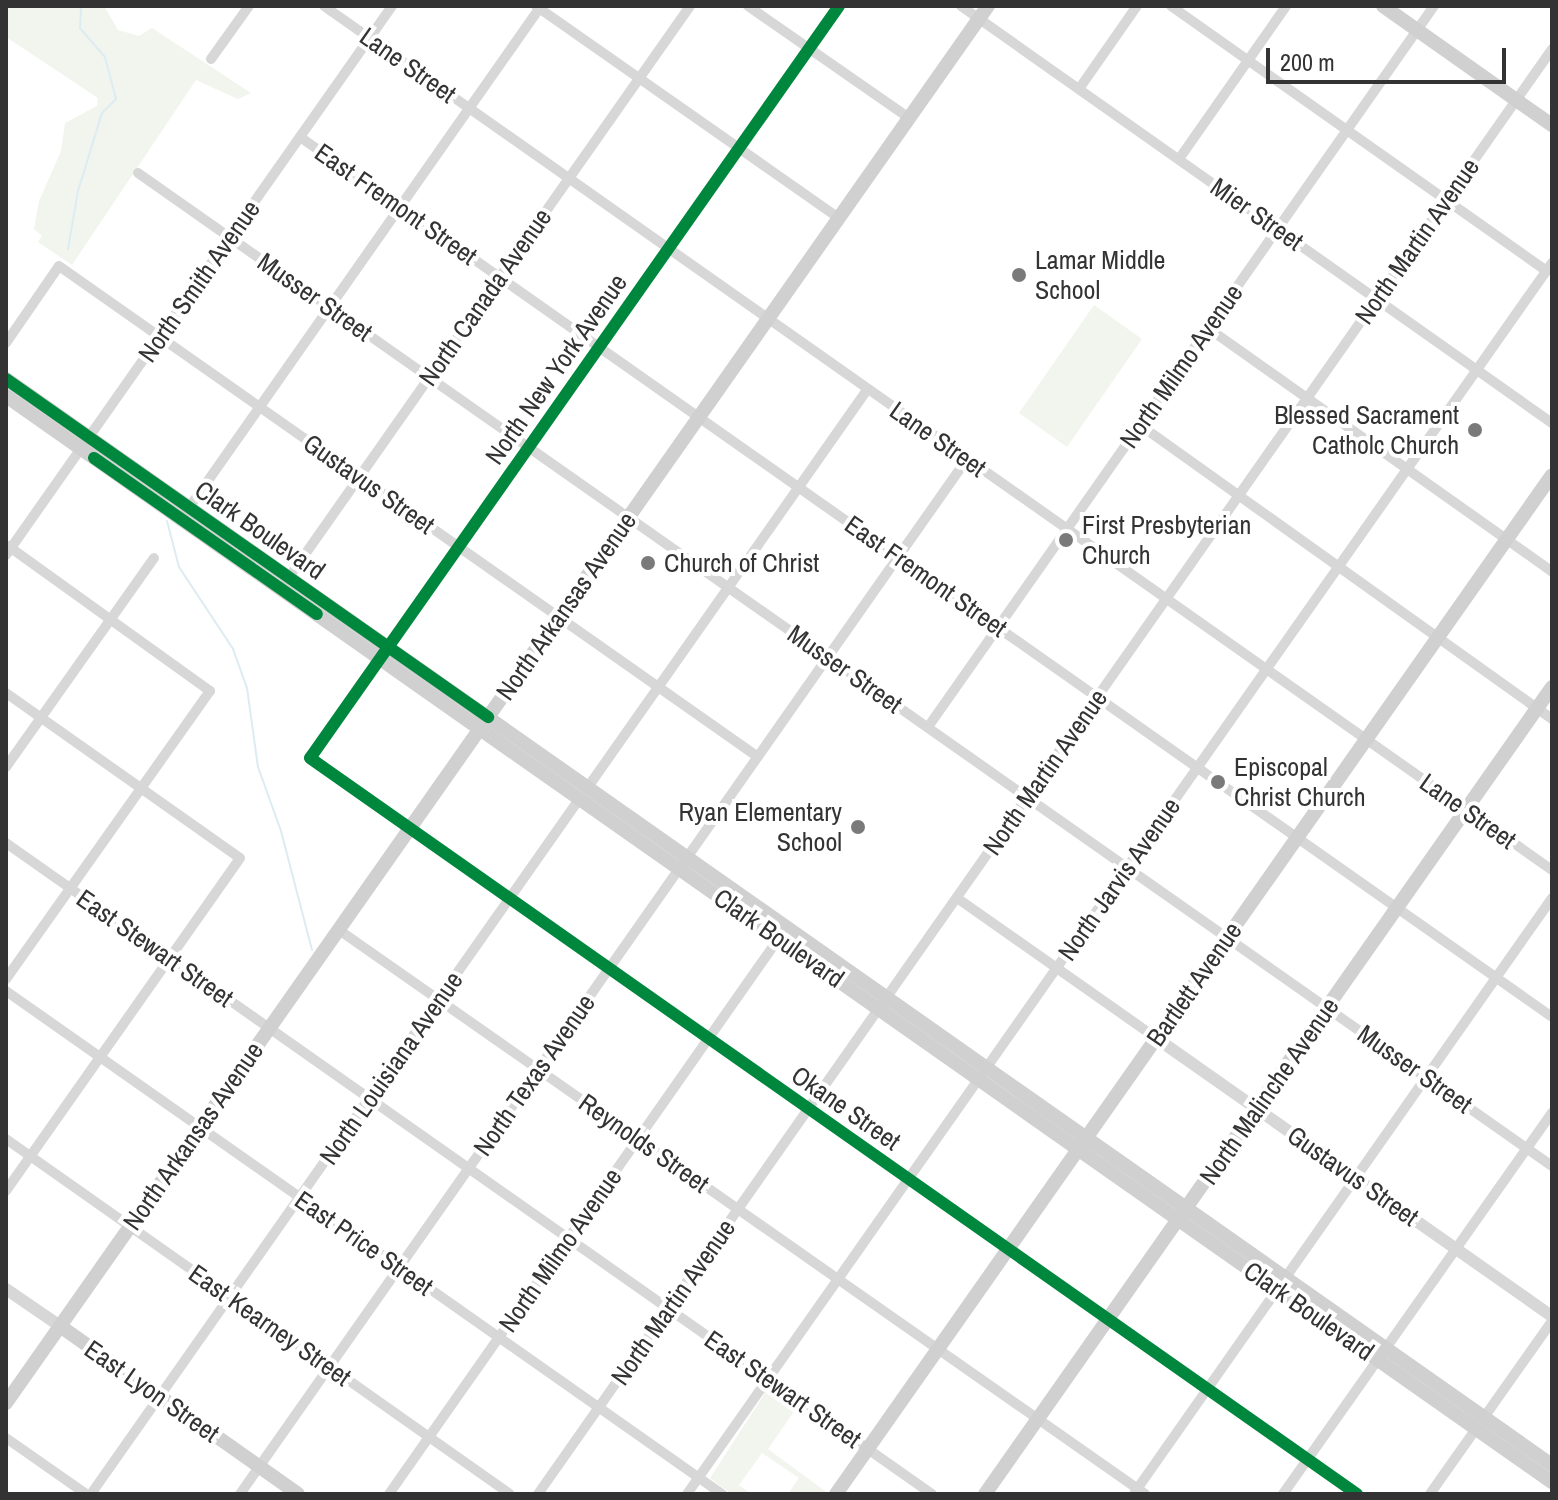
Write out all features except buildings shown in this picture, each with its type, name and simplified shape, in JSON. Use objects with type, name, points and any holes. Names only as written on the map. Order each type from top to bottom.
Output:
[{"type":"main road","name":"North Arkansas Avenue","points":[[6,1403],[988,6]]},
{"type":"main road","points":[[1383,6],[1552,125]]},
{"type":"main road","name":"Clark Boulevard","points":[[6,379],[85,443],[1480,1423],[1552,1482]]},
{"type":"main road","name":"Clark Boulevard","points":[[6,396],[85,443]]},
{"type":"main road","name":"Bartlett Avenue","points":[[836,1494],[1552,475]]},
{"type":"main road","name":"North Malinche Avenue","points":[[985,1494],[1552,687]]},
{"type":"main road","name":"East Lyon Street","points":[[60,1326],[298,1494]]},
{"type":"main road","name":"Clark Boulevard","points":[[1480,1423],[1552,1465]]},
{"type":"street","points":[[211,59],[249,6]]},
{"type":"street","name":"Lane Street","points":[[324,6],[1552,870]]},
{"type":"street","name":"North Smith Avenue","points":[[8,550],[392,6]]},
{"type":"street","name":"North Canada Avenue","points":[[285,583],[690,6]]},
{"type":"street","points":[[748,6],[909,118]]},
{"type":"street","name":"North New York Avenue","points":[[310,758],[839,6]]},
{"type":"street","name":"Mier Street","points":[[961,6],[1552,423]]},
{"type":"street","points":[[1079,89],[1137,6]]},
{"type":"street","points":[[1171,6],[1446,200],[1549,267]]},
{"type":"street","points":[[1179,159],[1286,6]]},
{"type":"street","name":"North Milmo Avenue","points":[[928,727],[1434,6]]},
{"type":"street","points":[[185,513],[539,7],[839,218]]},
{"type":"street","name":"North Martin Avenue","points":[[538,1494],[1552,49]]},
{"type":"street","name":"East Fremont Street","points":[[300,137],[1552,1017]]},
{"type":"street","name":"Musser Street","points":[[138,173],[1552,1166]]},
{"type":"street","name":"Gustavus Street","points":[[6,343],[59,266],[758,757]]},
{"type":"street","name":"North Jarvis Avenue","points":[[687,1494],[1549,267]]},
{"type":"street","points":[[1208,328],[1552,572]]},
{"type":"street","name":"North Louisiana Avenue","points":[[88,1494],[230,1297],[867,390]]},
{"type":"street","points":[[1140,425],[1552,719]]},
{"type":"street","name":"North Texas Avenue","points":[[240,1494],[967,459]]},
{"type":"street","points":[[6,979],[210,691],[8,550]]},
{"type":"street","points":[[6,767],[154,558]]},
{"type":"street","points":[[6,693],[240,858],[6,1191]]},
{"type":"street","name":"Okane Street","points":[[310,758],[1357,1494]]},
{"type":"street","name":"East Stewart Street","points":[[6,843],[932,1494]]},
{"type":"street","name":"Gustavus Street","points":[[957,898],[1552,1319]]},
{"type":"street","points":[[1139,1492],[1207,1389],[1552,898]]},
{"type":"street","name":"Reynolds Street","points":[[339,930],[1139,1492]]},
{"type":"street","name":"North Milmo Avenue","points":[[389,1494],[783,933]]},
{"type":"street","name":"East Price Street","points":[[6,991],[722,1494]]},
{"type":"street","points":[[1283,1494],[1552,1112]]},
{"type":"street","name":"East Kearney Street","points":[[6,1139],[510,1494]]},
{"type":"street","name":"East Lyon Street","points":[[6,1289],[60,1326]]},
{"type":"street","points":[[1430,1494],[1552,1319]]},
{"type":"street","points":[[6,1438],[88,1494]]},
{"type":"shaded area","points":[[6,6],[104,6],[118,30],[139,36],[152,28],[251,93],[238,99],[196,80],[72,265],[38,242],[42,236],[34,229],[39,201],[61,151],[65,123],[97,106],[98,98],[6,37]]},
{"type":"shaded area","points":[[1094,305],[1142,339],[1067,447],[1019,413]]},
{"type":"shaded area","points":[[767,1390],[795,1410],[768,1449],[829,1494],[788,1494],[799,1478],[762,1453],[739,1485],[751,1494],[731,1494],[710,1478]]},
{"type":"waterway","points":[[68,249],[78,191],[102,113],[116,99],[105,57],[80,28],[81,6]]},
{"type":"waterway","points":[[167,521],[179,567],[233,649],[247,688],[258,767],[281,831],[312,950]]},
{"type":"cycle path","points":[[839,6],[310,758],[1357,1494]]},
{"type":"cycle path","points":[[6,379],[488,717]]},
{"type":"cycle path","points":[[94,458],[317,614]]},
{"type":"place","name":"Lamar Middle School","points":[[1019,275]]},
{"type":"place","name":"Blessed Sacrament Catholc Church","points":[[1475,430]]},
{"type":"place","name":"First Presbyterian Church","points":[[1066,540]]},
{"type":"place","name":"Church of Christ","points":[[648,563]]},
{"type":"place","name":"Episcopal Christ Church","points":[[1218,782]]},
{"type":"place","name":"Ryan Elementary School","points":[[858,827]]}]
